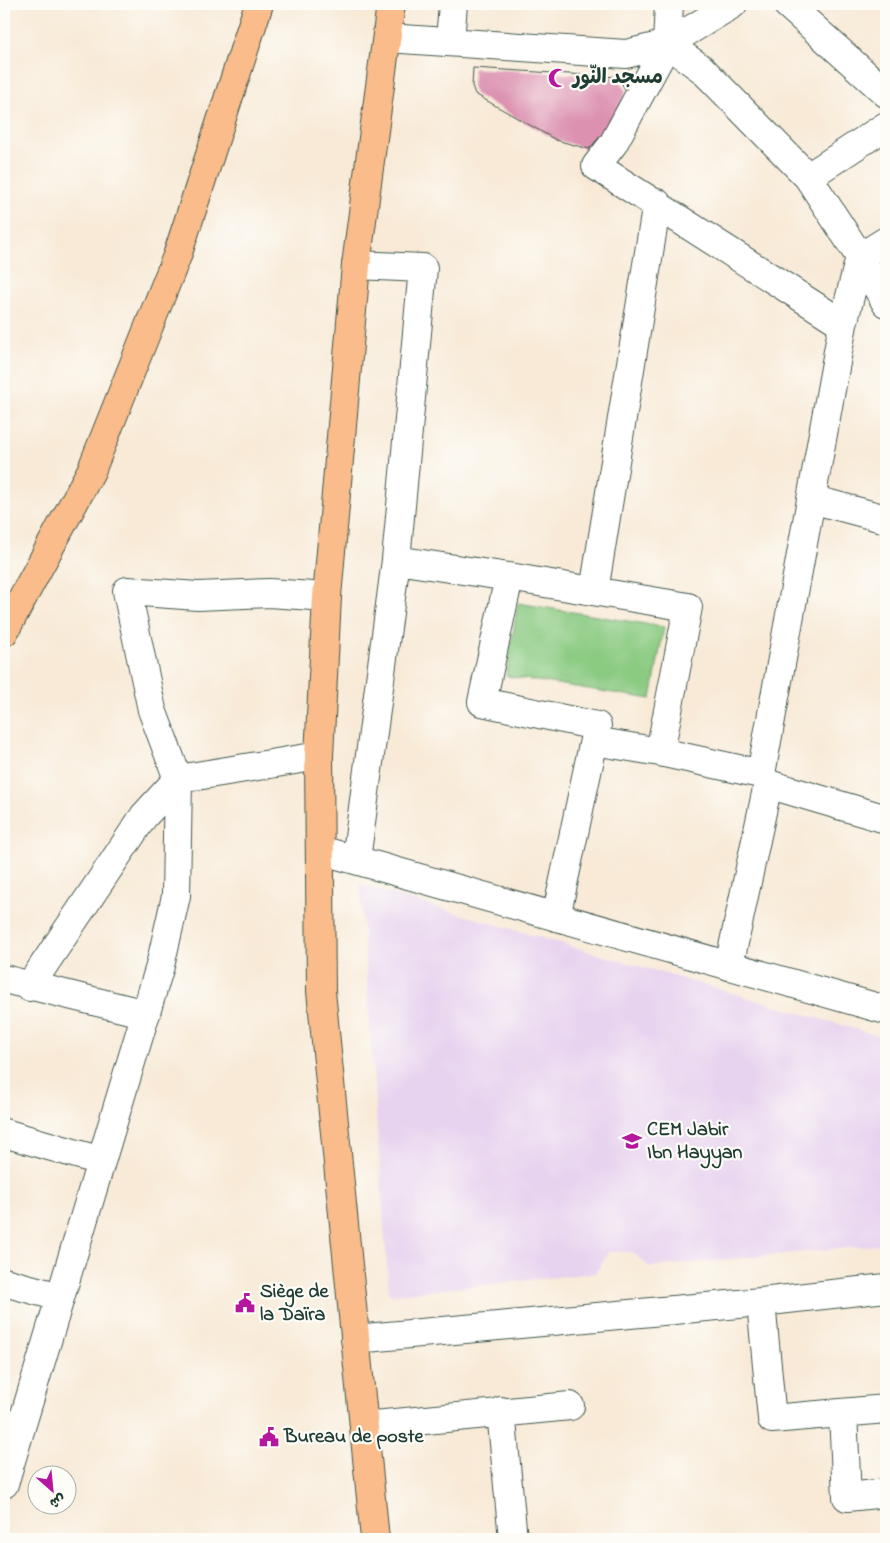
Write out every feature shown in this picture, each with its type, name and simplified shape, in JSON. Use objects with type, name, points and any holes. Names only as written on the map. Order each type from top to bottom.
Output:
[{"type":"main road","points":[[241,61],[255,4]]},
{"type":"main road","points":[[4,632],[91,470],[177,256],[259,4]]},
{"type":"main road","points":[[375,1539],[321,991],[319,756],[327,596],[356,264],[391,4]]},
{"type":"street","points":[[450,41],[453,4]]},
{"type":"street","points":[[670,4],[667,44],[613,144],[596,166],[657,203],[843,324]]},
{"type":"street","points":[[387,38],[626,54],[667,44],[733,4]]},
{"type":"street","points":[[787,4],[886,93]]},
{"type":"street","points":[[667,44],[702,69],[808,178],[860,258],[886,303]]},
{"type":"street","points":[[808,178],[886,126]]},
{"type":"street","points":[[594,591],[657,203]]},
{"type":"street","points":[[729,966],[764,779],[811,499],[843,324],[860,258],[886,241]]},
{"type":"street","points":[[356,264],[423,268],[396,560],[356,860]]},
{"type":"street","points":[[811,499],[886,520]]},
{"type":"street","points":[[396,560],[688,607],[660,752]]},
{"type":"street","points":[[509,577],[482,702],[597,726],[556,916]]},
{"type":"street","points":[[4,1484],[11,1433],[60,1297],[160,966],[176,896],[178,779],[152,710],[127,591],[198,596],[269,593],[327,596]]},
{"type":"street","points":[[594,741],[660,752],[764,779],[886,819]]},
{"type":"street","points":[[29,987],[144,816],[178,779],[319,756]]},
{"type":"street","points":[[320,850],[886,1010]]},
{"type":"street","points":[[4,979],[29,987],[146,1014]]},
{"type":"street","points":[[4,1133],[101,1161]]},
{"type":"street","points":[[4,1282],[60,1297]]},
{"type":"street","points":[[355,1339],[761,1302],[886,1288]]},
{"type":"street","points":[[761,1302],[772,1419],[886,1408]]},
{"type":"street","points":[[364,1426],[501,1411],[570,1406]]},
{"type":"street","points":[[501,1411],[513,1539]]},
{"type":"street","points":[[843,1413],[847,1497],[886,1493]]},
{"type":"shaded area","name":"CEM Jabir Ibn Hayyan","points":[[360,885],[886,1038],[886,1244],[650,1267],[632,1252],[609,1252],[595,1273],[389,1295]]},
{"type":"green space","points":[[518,603],[664,627],[651,699],[506,676]]},
{"type":"building","points":[[473,68],[618,77],[626,91],[618,116],[589,149],[556,140],[475,94],[472,86]]},
{"type":"place","name":"مسجد النّور","points":[[558,78]]},
{"type":"place","name":"CEM Jabir Ibn Hayyan","points":[[632,1141]]},
{"type":"place","name":"Siège de la Daïra","points":[[245,1303]]},
{"type":"place","name":"Bureau de poste","points":[[269,1437]]}]
